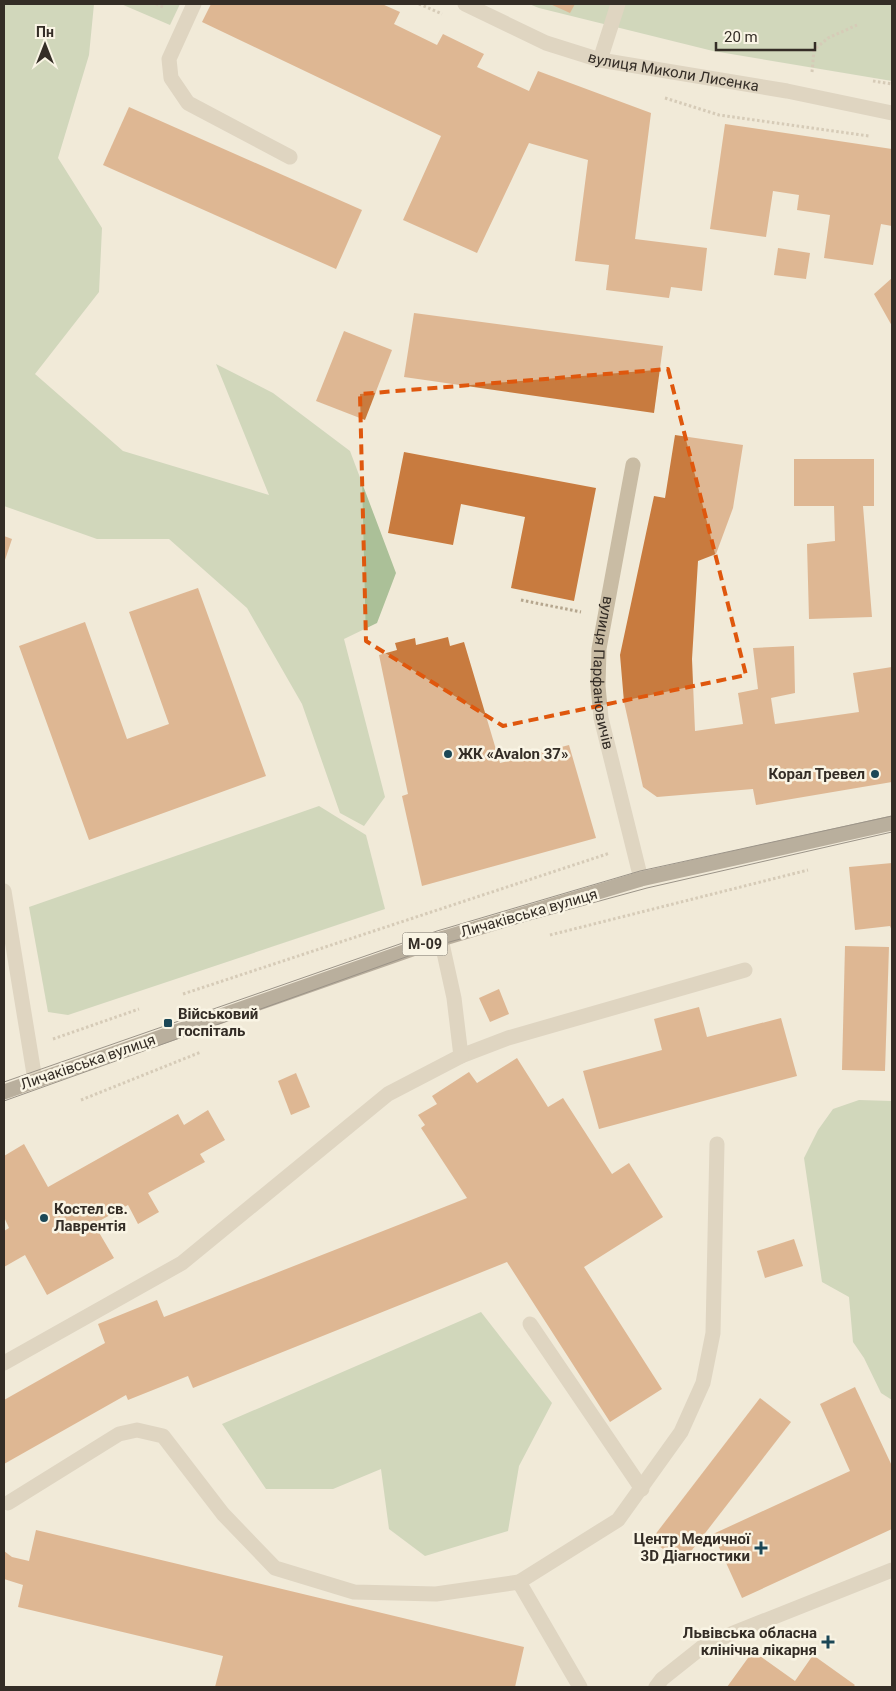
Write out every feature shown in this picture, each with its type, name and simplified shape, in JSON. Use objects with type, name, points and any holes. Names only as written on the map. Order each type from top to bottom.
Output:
[{"type":"main road","name":"Личаківська вулиця","points":[[4,1092],[441,939],[641,880],[892,823]]},
{"type":"street","points":[[194,4],[169,59],[171,78],[188,103],[290,157]]},
{"type":"street","name":"вулиця Миколи Лисенка","points":[[465,4],[546,42],[600,60],[786,91],[892,113]]},
{"type":"street","points":[[600,60],[618,4]]},
{"type":"street","name":"вулиця Парфановичів","points":[[633,465],[604,613],[599,649],[598,686],[601,718],[641,880]]},
{"type":"street","points":[[4,891],[35,1080]]},
{"type":"street","points":[[441,939],[454,998],[461,1056]]},
{"type":"street","points":[[4,1363],[182,1264],[388,1094],[461,1056],[508,1038],[745,970]]},
{"type":"street","points":[[8,1503],[119,1434],[137,1430],[163,1436],[224,1514],[275,1568],[354,1592],[436,1594],[519,1582],[618,1520],[682,1432],[703,1383],[713,1333],[717,1144]]},
{"type":"street","points":[[530,1324],[642,1489]]},
{"type":"street","points":[[656,1687],[662,1679],[706,1644],[892,1570]]},
{"type":"street","points":[[519,1582],[580,1687]]},
{"type":"path","points":[[156,4],[163,7],[164,4]]},
{"type":"path","points":[[812,73],[814,50],[828,38],[857,25]]},
{"type":"path","points":[[521,600],[584,612]]},
{"type":"path","points":[[184,994],[615,851]]},
{"type":"path","points":[[540,937],[816,868]]},
{"type":"path","points":[[29,1048],[140,1009]]},
{"type":"path","points":[[81,1100],[203,1051]]},
{"type":"highlighted area","points":[[668,369],[746,675],[503,726],[366,641],[360,394]]},
{"type":"green space","points":[[4,4],[94,4],[89,55],[58,158],[102,228],[99,292],[35,374],[123,451],[269,495],[216,364],[273,393],[350,451],[396,573],[377,623],[344,639],[385,797],[364,826],[340,813],[302,704],[247,608],[169,539],[97,539],[4,506]]},
{"type":"green space","points":[[121,4],[180,4],[170,25]]},
{"type":"green space","points":[[529,4],[892,4],[892,81],[713,51]]},
{"type":"green space","points":[[319,806],[366,835],[385,909],[68,1015],[48,1012],[29,907]]},
{"type":"green space","points":[[859,1100],[892,1101],[892,1400],[881,1393],[864,1358],[853,1342],[849,1297],[822,1282],[804,1158],[818,1130],[833,1109]]},
{"type":"green space","points":[[481,1312],[552,1403],[519,1466],[508,1531],[425,1556],[389,1529],[381,1469],[333,1489],[266,1489],[222,1424]]},
{"type":"building","points":[[211,4],[382,4],[400,12],[394,24],[437,45],[443,34],[484,54],[477,67],[529,91],[538,71],[651,113],[635,239],[707,248],[702,291],[671,287],[669,298],[606,290],[609,265],[575,261],[588,160],[529,143],[477,253],[403,220],[441,136],[202,22]]},
{"type":"building","points":[[550,4],[575,4],[570,13]]},
{"type":"building","points":[[129,107],[362,210],[336,269],[103,165]]},
{"type":"building","points":[[725,124],[892,149],[892,226],[881,224],[873,265],[824,258],[830,215],[797,210],[799,195],[773,191],[766,237],[710,229]]},
{"type":"building","points":[[778,248],[810,253],[806,279],[774,275]]},
{"type":"building","points":[[892,278],[892,326],[874,294]]},
{"type":"building","points":[[414,313],[663,346],[654,413],[404,377]]},
{"type":"building","points":[[344,331],[392,350],[365,420],[316,401]]},
{"type":"building","points":[[675,435],[743,445],[733,508],[716,554],[698,561],[692,659],[695,731],[743,724],[738,693],[758,689],[753,648],[794,646],[795,693],[771,698],[775,724],[859,712],[853,673],[892,667],[892,782],[756,805],[753,789],[657,797],[643,787],[624,702],[620,655],[654,496],[665,498]]},
{"type":"building","points":[[404,452],[596,488],[574,601],[511,588],[525,517],[461,504],[453,545],[388,533]]},
{"type":"building","points":[[794,459],[874,459],[874,506],[863,506],[872,617],[809,619],[807,544],[835,541],[834,506],[794,506]]},
{"type":"building","points":[[4,536],[12,539],[4,563]]},
{"type":"building","points":[[198,588],[266,776],[89,840],[19,646],[85,622],[127,739],[169,724],[129,612]]},
{"type":"building","name":"ЖК «Avalon 37»","points":[[448,637],[450,646],[464,642],[500,763],[569,745],[596,838],[422,886],[402,796],[408,794],[379,655],[397,650],[395,643],[415,638],[416,645]]},
{"type":"building","points":[[892,863],[892,931],[890,926],[855,930],[849,867]]},
{"type":"building","points":[[845,946],[889,947],[885,1071],[842,1070]]},
{"type":"building","points":[[499,989],[509,1014],[490,1022],[479,998]]},
{"type":"building","points":[[699,1007],[707,1037],[781,1018],[797,1076],[599,1129],[583,1071],[662,1050],[654,1019]]},
{"type":"building","points":[[517,1058],[548,1107],[563,1098],[612,1174],[629,1163],[663,1217],[584,1267],[662,1389],[610,1422],[507,1262],[193,1388],[188,1376],[128,1400],[126,1395],[4,1464],[4,1400],[105,1343],[98,1324],[157,1300],[164,1317],[467,1198],[421,1128],[425,1125],[418,1115],[437,1104],[432,1096],[469,1072],[477,1083]]},
{"type":"building","points":[[296,1073],[310,1107],[291,1115],[278,1081]]},
{"type":"building","points":[[208,1110],[225,1140],[200,1154],[205,1162],[148,1193],[159,1212],[138,1224],[128,1205],[94,1224],[114,1258],[47,1295],[25,1255],[4,1267],[4,1231],[9,1228],[4,1217],[4,1156],[24,1144],[48,1187],[178,1114],[184,1125]]},
{"type":"building","points":[[794,1239],[803,1266],[765,1278],[757,1251]]},
{"type":"building","points":[[855,1387],[892,1466],[892,1529],[742,1598],[713,1534],[850,1471],[820,1404]]},
{"type":"building","points":[[760,1398],[791,1422],[682,1563],[651,1540]]},
{"type":"building","points":[[36,1530],[524,1647],[515,1687],[215,1687],[223,1656],[18,1607],[23,1585],[4,1579],[4,1551],[12,1557],[29,1561]]},
{"type":"building","points":[[753,1651],[795,1681],[813,1655],[855,1685],[853,1687],[727,1687]]},
{"type":"tram line","points":[[4,1082],[437,931],[640,871],[892,816]]},
{"type":"tram line","points":[[4,1101],[442,944],[647,888],[892,832]]},
{"type":"place","name":"ЖК «Avalon 37»","points":[[448,754]]},
{"type":"place","name":"Корал Тревел","points":[[875,774]]},
{"type":"place","name":"Військовий госпіталь","points":[[168,1023]]},
{"type":"place","name":"Костел св. Лаврентія","points":[[44,1218]]},
{"type":"place","name":"Центр Медичної 3D Діагностики","points":[[761,1548]]},
{"type":"place","name":"Львівська обласна клінічна лікарня","points":[[828,1642]]}]
